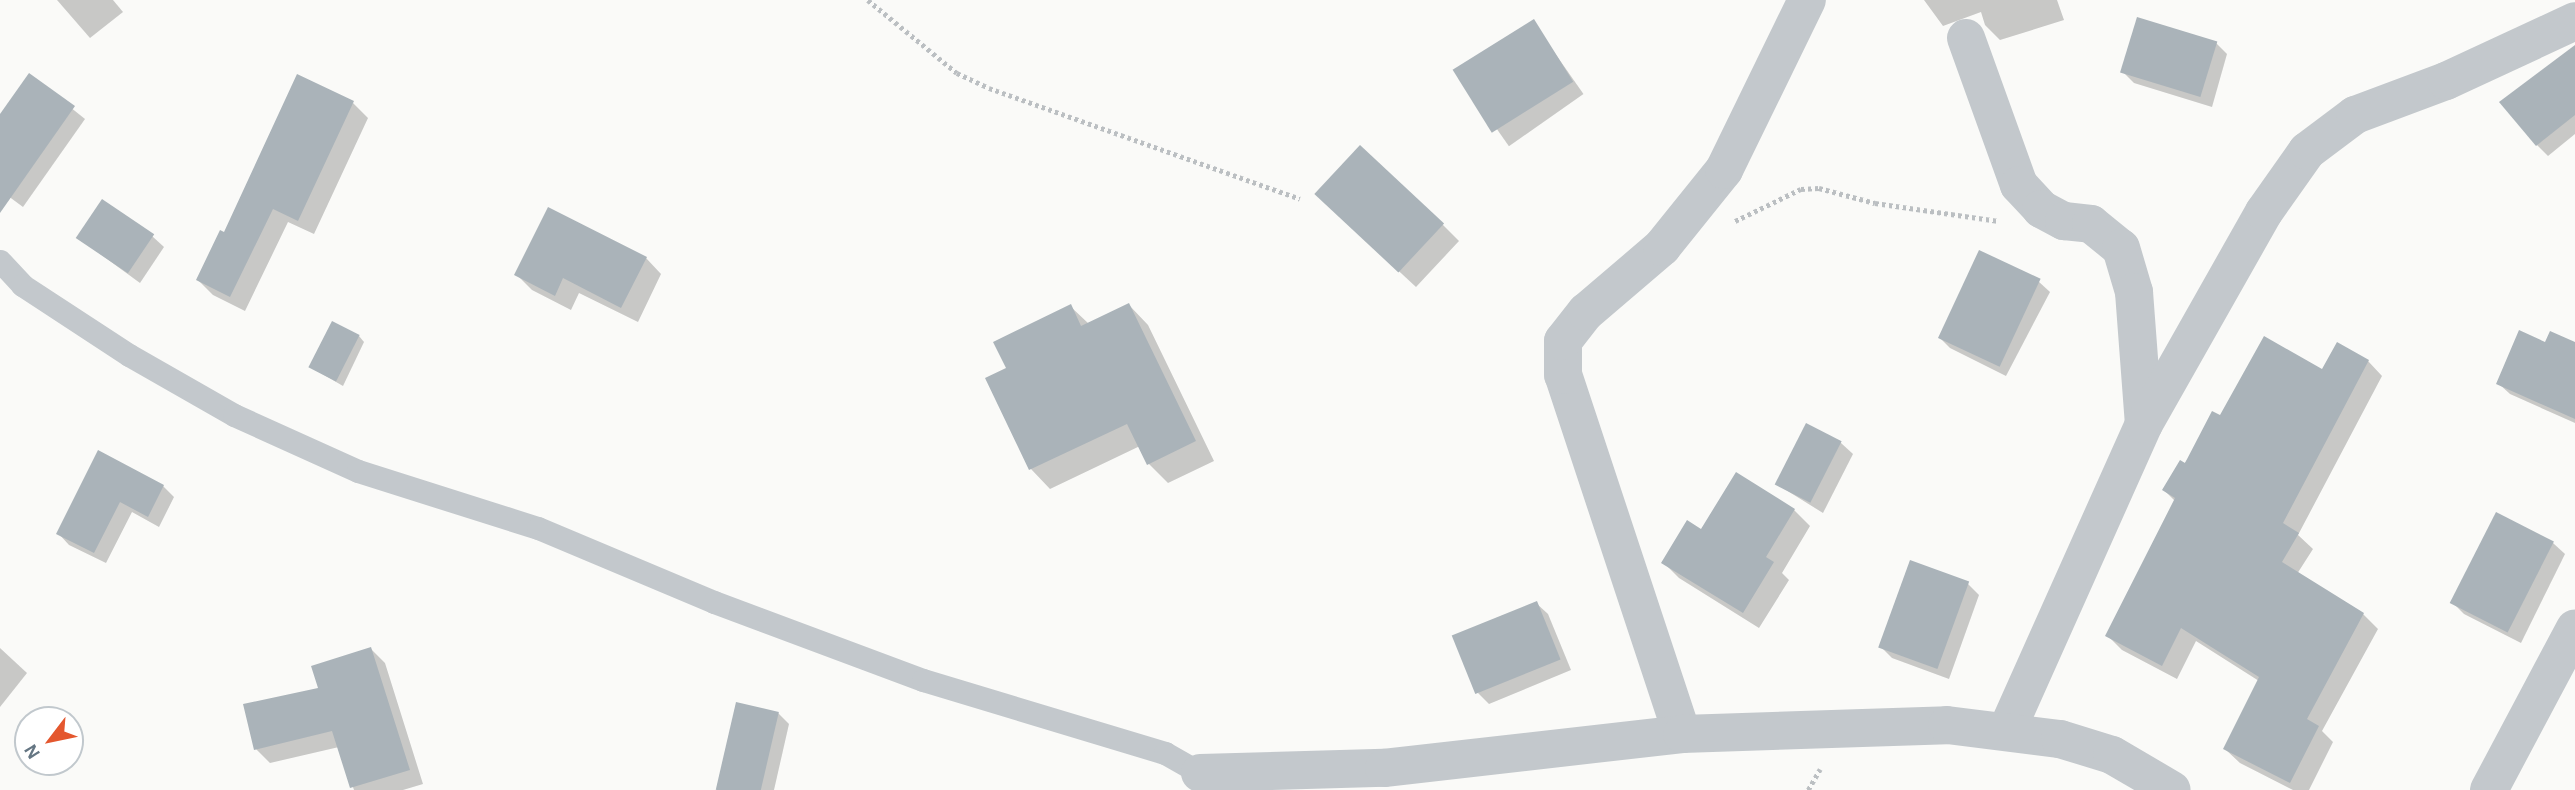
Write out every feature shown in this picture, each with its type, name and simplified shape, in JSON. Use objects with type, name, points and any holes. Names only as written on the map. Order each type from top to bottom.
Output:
[{"type":"street","points":[[1682,734],[1563,375],[1563,341],[1586,312],[1662,247],[1724,170],[1807,0]]},
{"type":"street","points":[[2007,730],[2144,424],[2264,212],[2307,151],[2355,115],[2446,81],[2575,20]]},
{"type":"street","points":[[1966,37],[2019,185],[2041,209],[2057,217],[2091,224],[2121,248],[2134,292],[2144,424]]},
{"type":"street","points":[[2490,790],[2575,628]]},
{"type":"street","points":[[1203,781],[1386,779],[1682,734],[1947,725],[2007,730],[2112,755],[2172,790]]},
{"type":"lane","points":[[0,261],[22,285],[129,355],[234,415],[358,471],[538,528],[714,602],[909,675],[1165,753],[1203,781]]},
{"type":"path","points":[[868,0],[957,73],[989,88],[1300,199]]},
{"type":"path","points":[[1725,226],[1801,189],[1819,188],[1875,203],[1992,221],[2057,217]]},
{"type":"building","points":[[2137,17],[2217,42],[2200,97],[2120,72]]},
{"type":"building","points":[[1534,19],[1573,82],[1492,133],[1453,70]]},
{"type":"building","points":[[2575,45],[2575,115],[2536,146],[2499,102]]},
{"type":"building","points":[[29,73],[75,106],[0,213],[0,114]]},
{"type":"building","points":[[297,74],[354,101],[298,221],[273,209],[230,297],[196,280],[220,230],[224,232]]},
{"type":"building","points":[[1360,145],[1444,223],[1398,272],[1314,194]]},
{"type":"building","points":[[102,199],[154,234],[128,273],[76,238]]},
{"type":"building","points":[[548,207],[647,257],[621,308],[563,278],[555,296],[514,275]]},
{"type":"building","points":[[1979,250],[2041,279],[2000,367],[1938,338]]},
{"type":"building","points":[[1129,303],[1196,441],[1147,465],[1127,424],[1029,470],[985,378],[1006,368],[993,342],[1071,304],[1081,326]]},
{"type":"building","points":[[332,321],[360,335],[336,381],[308,367]]},
{"type":"building","points":[[2519,330],[2545,342],[2550,331],[2575,342],[2575,419],[2496,384]]},
{"type":"building","points":[[2264,336],[2322,369],[2337,342],[2369,360],[2283,523],[2299,533],[2282,562],[2364,613],[2307,719],[2319,726],[2290,783],[2223,749],[2259,677],[2181,628],[2162,666],[2105,636],[2175,498],[2162,490],[2180,460],[2185,463],[2212,411],[2220,415]]},
{"type":"building","points":[[1806,423],[1842,441],[1810,503],[1775,484]]},
{"type":"building","points":[[98,450],[164,485],[148,517],[120,502],[94,553],[56,534]]},
{"type":"building","points":[[1736,472],[1795,509],[1766,557],[1774,562],[1743,613],[1661,563],[1687,520],[1701,529]]},
{"type":"building","points":[[2496,512],[2554,542],[2508,632],[2450,603]]},
{"type":"building","points":[[1910,560],[1969,582],[1937,669],[1878,647]]},
{"type":"building","points":[[1537,601],[1561,659],[1475,694],[1452,635]]},
{"type":"building","points":[[371,647],[410,770],[350,788],[332,731],[254,750],[243,704],[318,688],[311,666]]},
{"type":"building","points":[[736,702],[779,712],[761,790],[716,790]]}]
